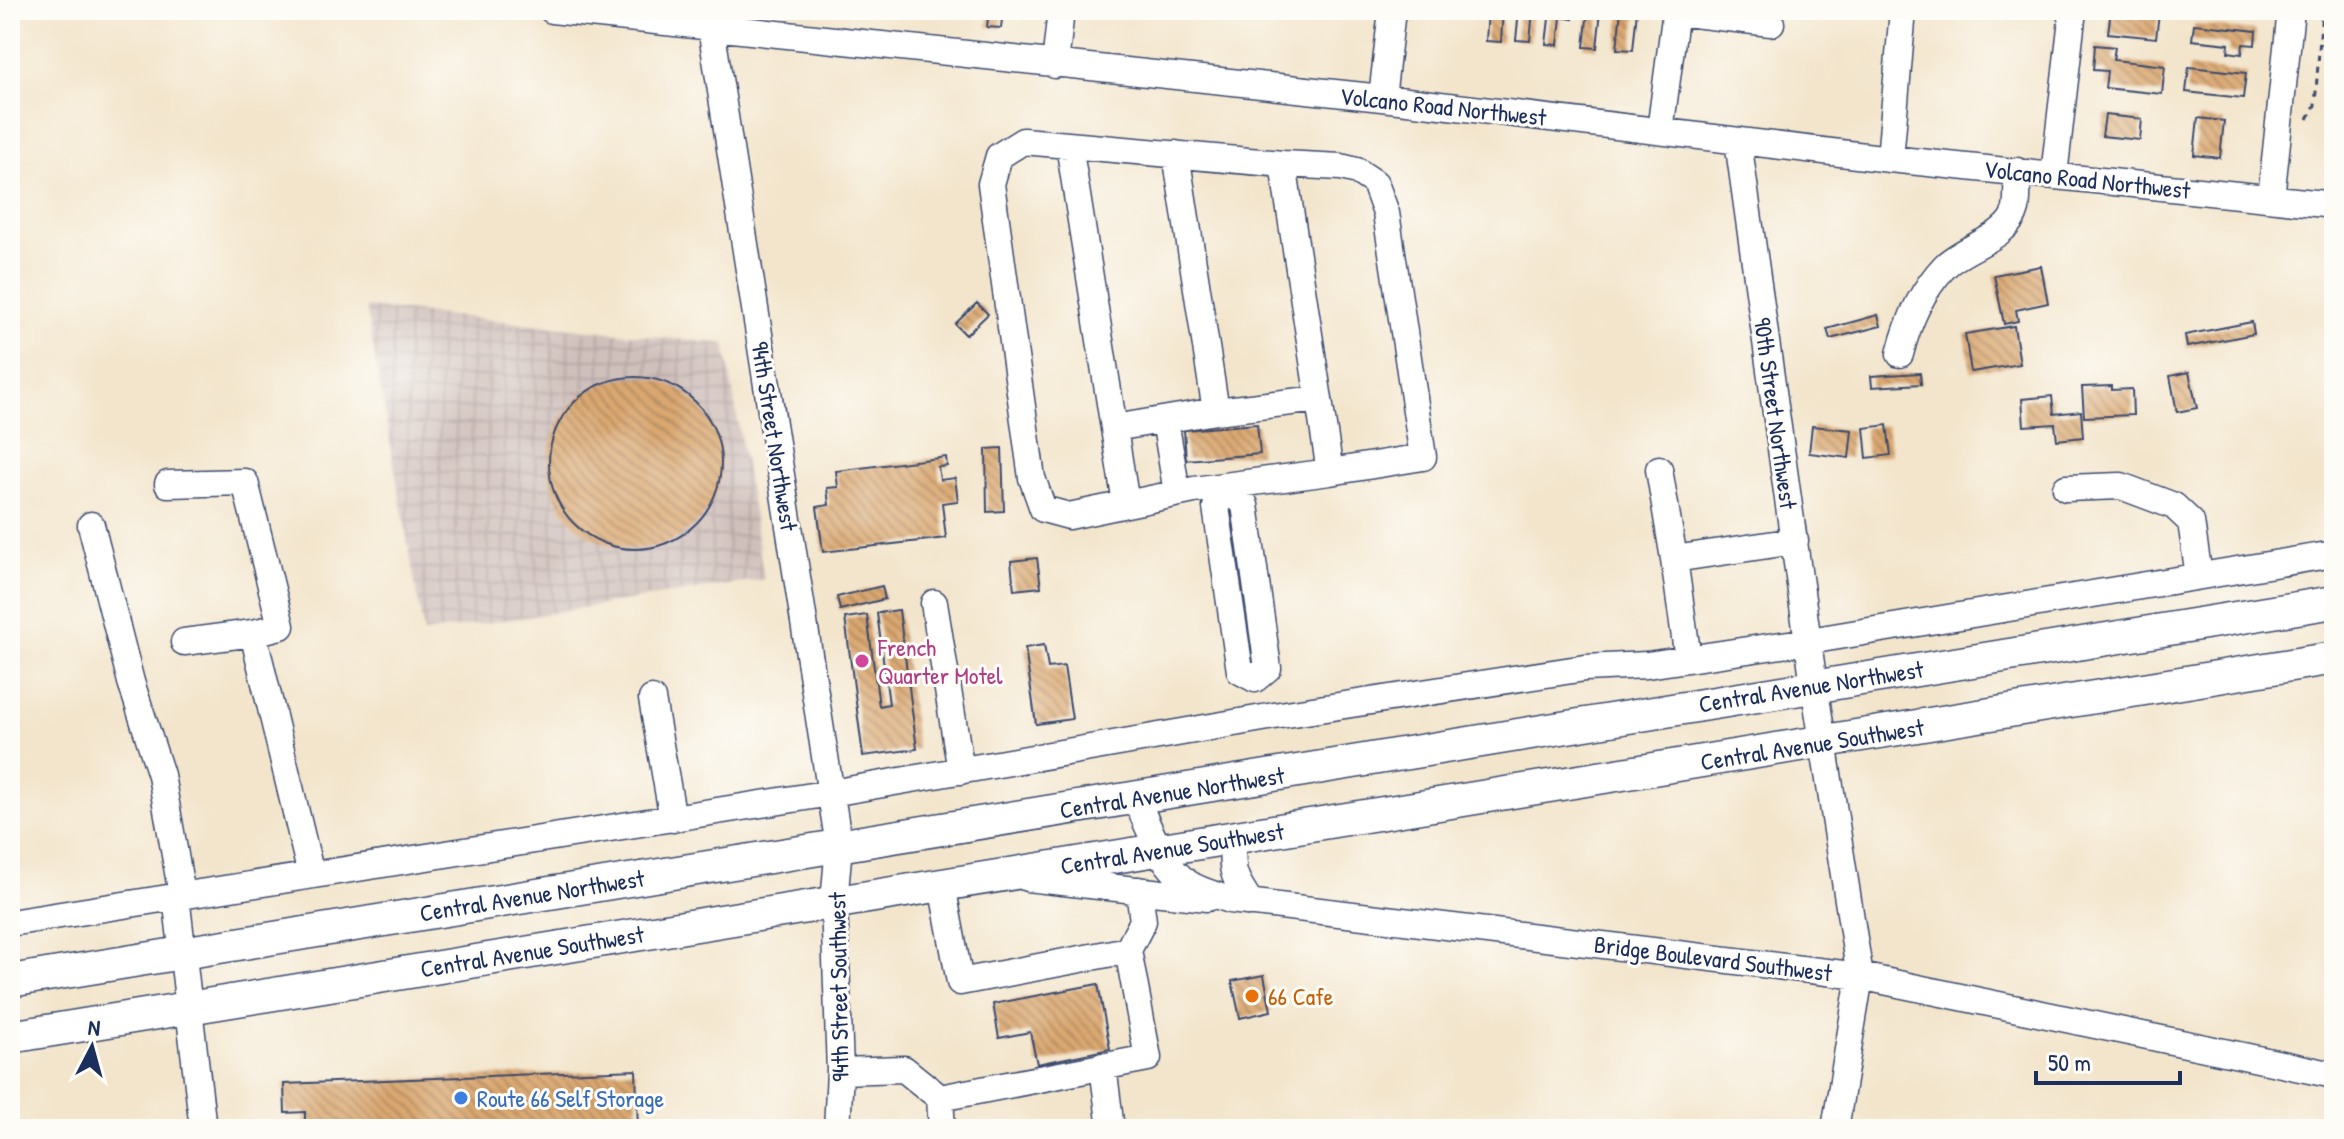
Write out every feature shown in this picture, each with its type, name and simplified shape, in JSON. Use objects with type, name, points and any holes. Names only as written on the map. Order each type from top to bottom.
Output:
[{"type":"main road","name":"Central Avenue Northwest","points":[[10,981],[2334,602]]},
{"type":"main road","name":"Central Avenue Southwest","points":[[10,1037],[2334,658]]},
{"type":"street","name":"Volcano Road Northwest","points":[[552,10],[1382,98],[1890,159],[2334,205]]},
{"type":"street","points":[[1055,65],[1061,10]]},
{"type":"street","points":[[1382,98],[1392,10]]},
{"type":"street","points":[[1890,159],[1903,10]]},
{"type":"street","points":[[2054,175],[2073,10]]},
{"type":"street","points":[[2271,198],[2291,10]]},
{"type":"street","points":[[1660,131],[1676,11],[1771,23]]},
{"type":"street","name":"94th Street Northwest","points":[[711,27],[839,846]]},
{"type":"street","points":[[1023,141],[1069,145],[1341,167],[1357,171],[1375,183],[1386,213],[1423,457],[1177,493],[1069,516],[1043,509],[1032,478],[991,184],[999,156],[1023,141]]},
{"type":"street","name":"90th Street Northwest","points":[[1738,141],[1814,685],[1860,976],[1835,1129]]},
{"type":"street","points":[[1069,145],[1126,504]]},
{"type":"street","points":[[1176,154],[1216,411]]},
{"type":"street","points":[[1283,164],[1330,472]]},
{"type":"street","points":[[1900,354],[1910,322],[1932,282],[1966,250],[2003,229],[2015,213],[2017,171]]},
{"type":"street","points":[[1114,428],[1216,411],[1318,399]]},
{"type":"street","points":[[1165,420],[1177,493]]},
{"type":"street","points":[[1659,469],[1688,659]]},
{"type":"street","points":[[168,484],[245,482],[281,626],[184,642]]},
{"type":"street","points":[[1228,486],[1245,505],[1249,529],[1268,668],[1255,679]]},
{"type":"street","points":[[1228,486],[1216,507],[1240,671],[1255,679]]},
{"type":"street","points":[[2066,488],[2121,486],[2174,506],[2191,522],[2199,576]]},
{"type":"street","points":[[91,525],[131,682],[161,775],[179,896],[203,1129]]},
{"type":"street","points":[[1220,532],[1249,529]]},
{"type":"street","points":[[1674,559],[1795,541]]},
{"type":"street","name":"Central Avenue Northwest","points":[[10,923],[673,819],[1263,718],[1585,668],[1647,665],[1809,641],[2334,554]]},
{"type":"street","points":[[934,603],[961,771]]},
{"type":"street","points":[[253,633],[311,875]]},
{"type":"street","points":[[1255,679],[1263,718]]},
{"type":"street","points":[[652,699],[673,819]]},
{"type":"street","name":"Bridge Boulevard Southwest","points":[[1136,799],[1159,850],[1188,884],[1241,901],[1860,976],[2334,1075]]},
{"type":"street","points":[[1000,876],[1241,901],[1231,859],[1233,838]]},
{"type":"street","name":"94th Street Southwest","points":[[837,1129],[840,1071],[834,902],[839,846]]},
{"type":"street","points":[[942,885],[960,982],[1128,950]]},
{"type":"street","points":[[940,1098],[1148,1058],[1128,950],[1143,921],[1139,890]]},
{"type":"street","points":[[1103,1066],[1111,1129]]},
{"type":"street","points":[[840,1071],[904,1069],[940,1098],[942,1129]]},
{"type":"path","points":[[2308,119],[2315,105],[2322,10]]},
{"type":"shaded area","points":[[366,307],[725,344],[764,579],[424,633]]},
{"type":"building","points":[[989,10],[1003,10],[1001,28],[987,27]]},
{"type":"building","points":[[1488,10],[1503,10],[1501,42],[1486,41]]},
{"type":"building","points":[[1519,10],[1533,10],[1530,41],[1516,40]]},
{"type":"building","points":[[1550,10],[1573,10],[1573,19],[1561,17],[1558,45],[1546,44]]},
{"type":"building","points":[[1588,10],[1601,10],[1597,48],[1584,47]]},
{"type":"building","points":[[1621,10],[1637,10],[1633,50],[1617,49]]},
{"type":"building","points":[[2111,10],[2159,13],[2156,38],[2108,33]]},
{"type":"building","points":[[2194,24],[2256,31],[2255,45],[2243,44],[2242,54],[2228,52],[2229,44],[2192,40]]},
{"type":"building","points":[[2095,45],[2115,47],[2113,60],[2165,66],[2162,94],[2105,88],[2107,71],[2093,70]]},
{"type":"building","points":[[2189,67],[2246,73],[2243,98],[2186,92]]},
{"type":"building","points":[[2105,115],[2142,119],[2140,140],[2102,136]]},
{"type":"building","points":[[2198,118],[2224,121],[2220,158],[2194,155]]},
{"type":"building","points":[[2041,266],[2048,303],[2016,310],[2018,321],[2004,324],[1994,275]]},
{"type":"building","points":[[977,303],[988,314],[966,335],[955,324]]},
{"type":"building","points":[[1878,315],[1881,326],[1830,339],[1827,329]]},
{"type":"building","points":[[2252,322],[2254,334],[2187,347],[2185,335]]},
{"type":"building","points":[[2014,326],[2020,364],[1971,372],[1965,334]]},
{"type":"building","points":[[2189,372],[2197,408],[2177,412],[2170,376]]},
{"type":"building","points":[[1920,373],[1921,384],[1872,387],[1871,376]]},
{"type":"building","points":[[635,377],[668,383],[696,402],[715,430],[721,463],[715,496],[696,524],[668,543],[635,549],[602,543],[574,524],[555,496],[549,463],[555,430],[574,402],[602,383]]},
{"type":"building","points":[[2112,386],[2112,390],[2132,389],[2133,415],[2084,417],[2082,387]]},
{"type":"building","points":[[2052,396],[2054,414],[2081,411],[2083,437],[2057,440],[2055,424],[2024,426],[2022,399]]},
{"type":"building","points":[[1257,424],[1260,454],[1186,460],[1184,430]]},
{"type":"building","points":[[1887,425],[1891,455],[1867,458],[1864,428]]},
{"type":"building","points":[[1812,426],[1852,430],[1849,458],[1809,453]]},
{"type":"building","points":[[1002,448],[1004,511],[987,512],[986,449]]},
{"type":"building","points":[[946,457],[947,466],[938,467],[940,480],[955,478],[958,501],[942,503],[946,538],[823,552],[817,507],[829,505],[827,488],[838,487],[836,471]]},
{"type":"building","points":[[1037,558],[1041,587],[1014,590],[1011,561]]},
{"type":"building","points":[[882,586],[885,599],[840,610],[837,597]]},
{"type":"building","name":"French Quarter Motel","points":[[899,610],[917,749],[863,756],[845,618],[867,615],[879,706],[889,704],[877,613]]},
{"type":"building","points":[[1044,645],[1048,668],[1064,666],[1072,719],[1036,724],[1025,648]]},
{"type":"building","name":"66 Cafe","points":[[1264,975],[1271,1011],[1240,1018],[1232,981]]},
{"type":"building","points":[[1098,984],[1110,1049],[1037,1064],[1030,1032],[999,1038],[993,1004]]},
{"type":"building","name":"Route 66 Self Storage","points":[[636,1070],[638,1129],[305,1129],[305,1112],[285,1113],[284,1084]]},
{"type":"place","name":"French Quarter Motel","points":[[862,661]]},
{"type":"place","name":"66 Cafe","points":[[1252,996]]},
{"type":"place","name":"Route 66 Self Storage","points":[[461,1098]]}]
